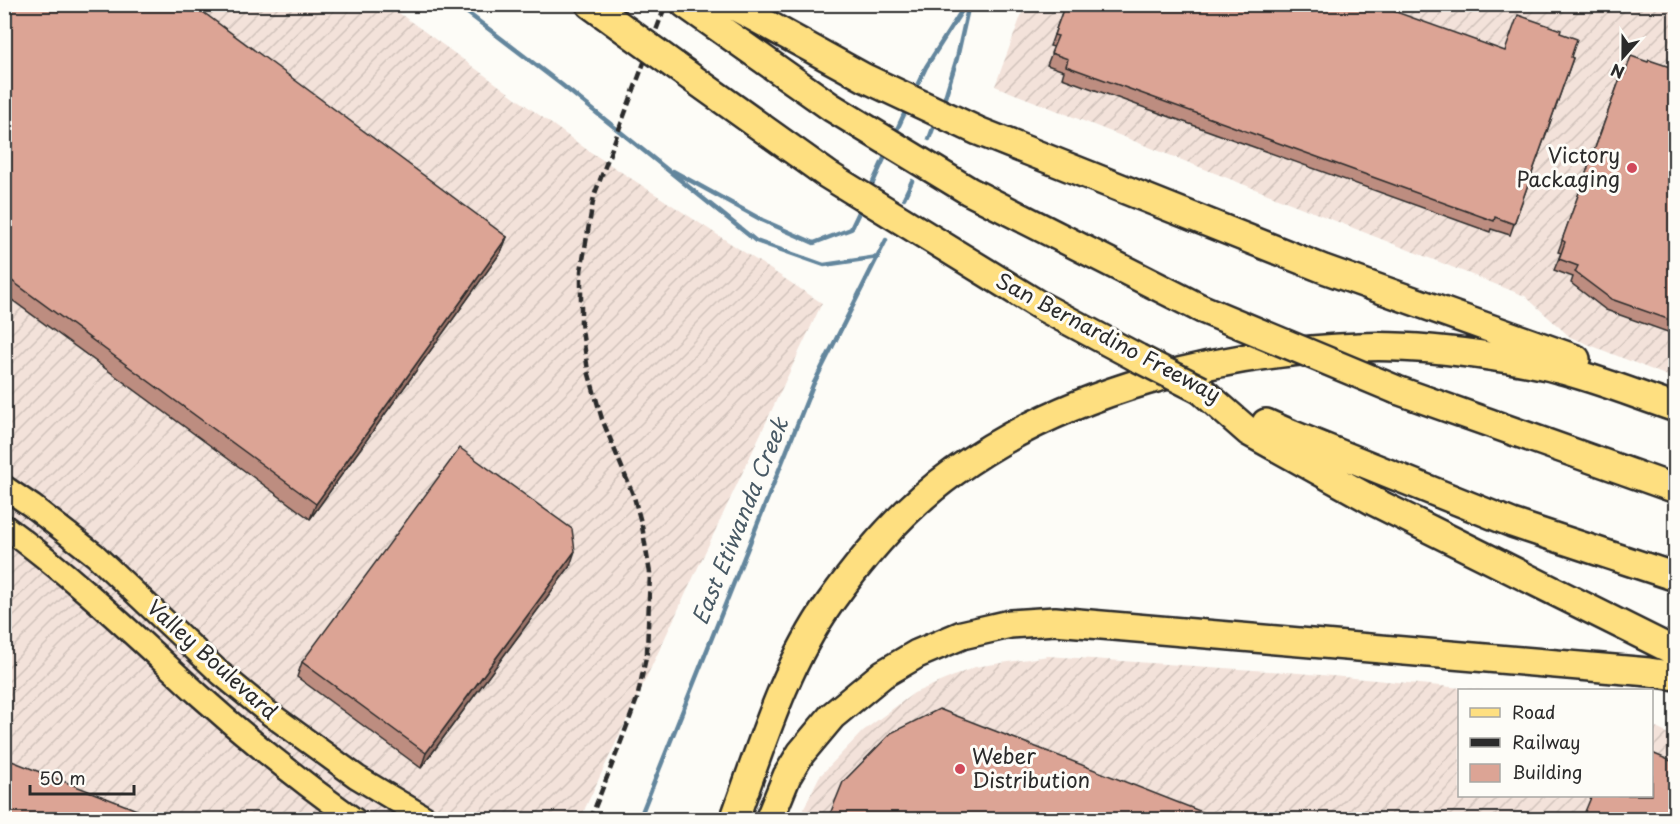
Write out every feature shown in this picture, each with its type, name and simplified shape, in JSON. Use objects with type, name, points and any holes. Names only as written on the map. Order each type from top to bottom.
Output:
[{"type":"highway","name":"San Bernardino Freeway","points":[[590,4],[828,176],[1039,305],[1138,358],[1291,434],[1512,523],[1676,577]]},
{"type":"highway","points":[[730,4],[865,78],[978,130],[1324,269],[1676,396]]},
{"type":"highway","points":[[690,8],[831,107],[969,191],[1200,308],[1396,390],[1676,489]]},
{"type":"highway","points":[[734,819],[791,672],[828,606],[852,574],[903,515],[954,472],[1013,434],[1086,400],[1135,384],[1248,357],[1312,350],[1387,347],[1468,353],[1557,369],[1676,408]]},
{"type":"highway","points":[[1201,390],[1249,432],[1375,502],[1676,652]]},
{"type":"highway","points":[[769,819],[787,776],[801,753],[832,716],[883,674],[917,654],[962,635],[1010,624],[1055,621],[1662,674]]},
{"type":"main road","name":"Valley Boulevard","points":[[4,487],[95,555],[220,673],[266,711],[357,777],[429,819]]},
{"type":"main road","name":"Valley Boulevard","points":[[4,526],[60,569],[276,760],[355,819]]},
{"type":"shaded area","points":[[1664,4],[1675,9],[1675,379],[1570,337],[1525,296],[995,86],[1025,5]]},
{"type":"shaded area","points":[[5,5],[388,5],[586,149],[822,303],[580,819],[5,820]]},
{"type":"shaded area","points":[[1048,656],[1299,673],[1473,689],[1458,689],[1458,797],[1653,797],[1653,726],[1675,737],[1675,819],[798,820],[819,777],[863,731],[914,693],[975,667]]},
{"type":"building","points":[[4,4],[192,4],[507,237],[316,504],[4,275]]},
{"type":"building","points":[[1065,4],[1374,4],[1505,51],[1518,15],[1561,30],[1560,33],[1577,39],[1571,57],[1573,58],[1514,224],[1495,217],[1494,221],[1066,66],[1068,59],[1051,53],[1058,36],[1054,35]]},
{"type":"building","name":"Victory Packaging","points":[[1631,56],[1676,69],[1676,322],[1611,299],[1575,272],[1578,266],[1559,259],[1565,242],[1562,240],[1622,73],[1625,74]]},
{"type":"building","points":[[460,448],[572,529],[575,551],[426,753],[302,662]]},
{"type":"building","name":"Weber Distribution","points":[[939,709],[1220,819],[828,819],[843,782],[891,733]]},
{"type":"building","points":[[1653,753],[1676,763],[1676,819],[1582,819],[1591,797],[1653,797]]},
{"type":"building","points":[[4,758],[160,819],[4,819]]},
{"type":"waterway","points":[[456,4],[562,85],[756,241],[824,265],[878,257]]},
{"type":"waterway","points":[[914,92],[926,67],[966,4]]},
{"type":"waterway","name":"East Etiwanda Creek","points":[[943,104],[957,58],[969,4]]},
{"type":"waterway","points":[[894,136],[907,108]]},
{"type":"waterway","name":"East Etiwanda Creek","points":[[929,139],[935,123]]},
{"type":"waterway","points":[[869,191],[887,152]]},
{"type":"waterway","points":[[673,171],[762,220],[814,243],[851,229],[862,206]]},
{"type":"waterway","name":"East Etiwanda Creek","points":[[904,198],[912,181]]},
{"type":"waterway","name":"East Etiwanda Creek","points":[[639,820],[813,385],[886,240]]},
{"type":"railway","points":[[590,820],[637,699],[647,653],[650,573],[642,526],[634,497],[602,419],[588,371],[581,323],[581,271],[594,196],[666,4]]},
{"type":"place","name":"Victory Packaging","points":[[1632,168]]},
{"type":"place","name":"Weber Distribution","points":[[960,769]]}]
